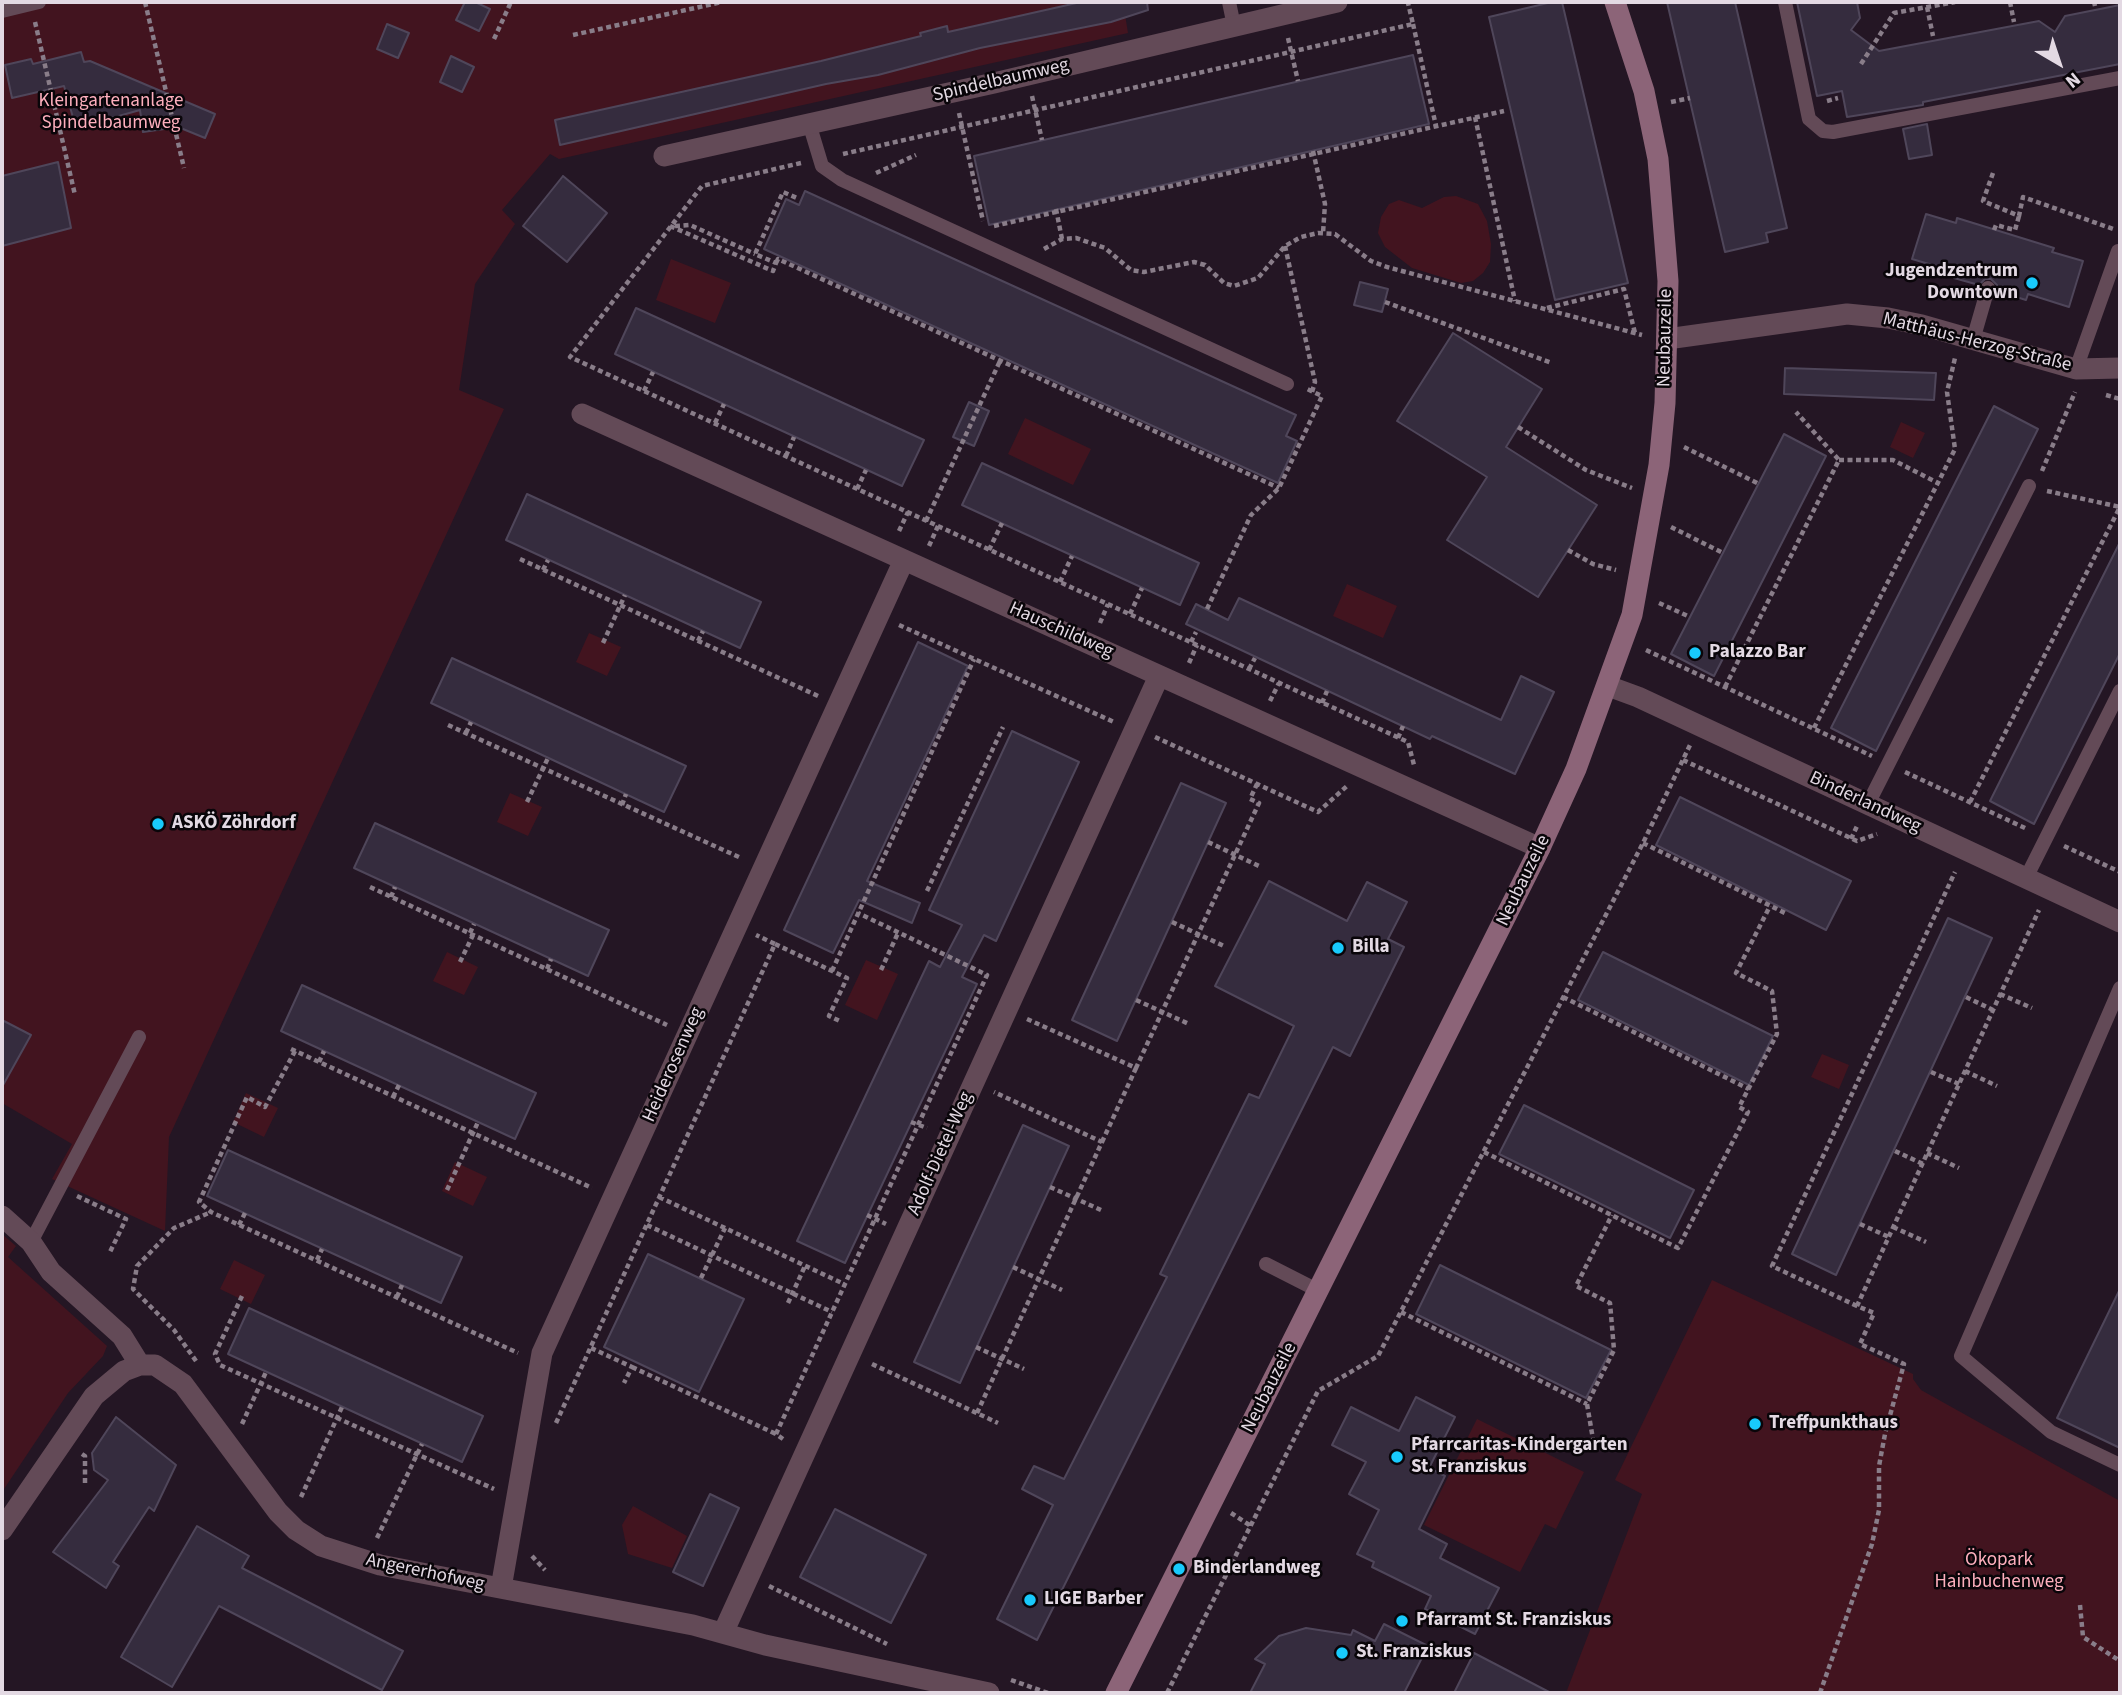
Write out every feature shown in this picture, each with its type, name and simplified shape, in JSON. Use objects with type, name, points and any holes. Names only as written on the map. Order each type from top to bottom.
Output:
[{"type":"street","name":"Spindelbaumweg","points":[[664,156],[954,92],[1337,2]]},
{"type":"street","name":"Neubauzeile","points":[[1116,1693],[1540,848],[1576,769],[1632,614],[1659,465],[1667,339],[1667,254],[1658,159],[1644,92],[1615,2]]},
{"type":"street","name":"Matthäus-Herzog-Straße","points":[[1667,339],[1847,314],[1888,318],[1973,340],[2076,378],[2120,368]]},
{"type":"street","name":"Hauschildweg","points":[[582,414],[1540,848]]},
{"type":"street","name":"Heiderosenweg","points":[[501,1588],[542,1353],[912,564]]},
{"type":"street","name":"Adolf-Dietel-Weg","points":[[723,1633],[1159,676]]},
{"type":"street","name":"Binderlandweg","points":[[1608,686],[1699,725],[2120,922]]},
{"type":"street","points":[[2,1216],[36,1250],[51,1272],[122,1336],[140,1365],[107,1382],[93,1396],[2,1530]]},
{"type":"street","name":"Angererhofweg","points":[[140,1365],[155,1365],[183,1384],[278,1512],[296,1530],[321,1546],[380,1565],[994,1685]]},
{"type":"lane","points":[[1228,2],[1234,26]]},
{"type":"lane","points":[[1786,2],[1809,119],[1823,131],[1847,130],[2120,78]]},
{"type":"lane","points":[[2,11],[35,3]]},
{"type":"lane","points":[[810,123],[819,159],[831,173],[1287,384]]},
{"type":"lane","points":[[2076,378],[2118,251]]},
{"type":"lane","points":[[1973,340],[1988,288]]},
{"type":"lane","points":[[1868,804],[2032,487]]},
{"type":"lane","points":[[2026,878],[2120,691]]},
{"type":"lane","points":[[2120,988],[1961,1356],[2050,1432],[2120,1465]]},
{"type":"lane","points":[[36,1250],[60,1187],[139,1037]]},
{"type":"lane","points":[[1266,1264],[1320,1291]]},
{"type":"path","points":[[145,2],[184,168]]},
{"type":"path","points":[[494,39],[510,2]]},
{"type":"path","points":[[573,35],[722,2]]},
{"type":"path","points":[[1413,2],[1408,3],[1436,126]]},
{"type":"path","points":[[1913,2],[1914,9]]},
{"type":"path","points":[[1861,64],[1894,13],[1955,2]]},
{"type":"path","points":[[2010,2],[2014,22]]},
{"type":"path","points":[[35,3],[75,195]]},
{"type":"path","points":[[1927,7],[1933,36]]},
{"type":"path","points":[[1283,14],[1297,81]]},
{"type":"path","points":[[1413,24],[702,186],[570,357],[1408,742],[1415,769]]},
{"type":"path","points":[[1028,75],[1042,140]]},
{"type":"path","points":[[954,92],[985,228],[1504,111]]},
{"type":"path","points":[[1670,103],[1690,99]]},
{"type":"path","points":[[1475,117],[1515,301]]},
{"type":"path","points":[[1313,152],[1325,204],[1323,233]]},
{"type":"path","points":[[859,187],[879,170],[916,155]]},
{"type":"path","points":[[1993,173],[1983,201],[2019,216]]},
{"type":"path","points":[[755,254],[783,192],[797,198]]},
{"type":"path","points":[[1994,230],[1996,225],[2015,230],[2023,197],[2120,231]]},
{"type":"path","points":[[1056,211],[1062,239]]},
{"type":"path","points":[[670,226],[690,225],[776,263]]},
{"type":"path","points":[[670,226],[773,271],[778,259],[1279,488]]},
{"type":"path","points":[[1032,267],[1043,250],[1062,239],[1092,241],[1105,248],[1131,270],[1144,272],[1194,262],[1205,265],[1224,283],[1234,286],[1258,278],[1285,246],[1301,237],[1335,234],[1371,261],[1387,267],[1645,336],[1645,323]]},
{"type":"path","points":[[1285,246],[1315,382],[1312,391]]},
{"type":"path","points":[[1544,309],[1623,289],[1634,333]]},
{"type":"path","points":[[1385,302],[1552,363]]},
{"type":"path","points":[[1814,728],[1955,449],[1947,392],[1957,352],[1949,349]]},
{"type":"path","points":[[926,521],[1000,361]]},
{"type":"path","points":[[644,391],[653,372]]},
{"type":"path","points":[[1970,802],[2120,507],[2032,487],[2066,419],[2076,378]]},
{"type":"path","points":[[2099,393],[2120,399]]},
{"type":"path","points":[[1207,609],[1251,515],[1279,488],[1322,396]]},
{"type":"path","points":[[715,423],[724,404]]},
{"type":"path","points":[[1796,412],[1839,460],[1893,460],[1938,483]]},
{"type":"path","points":[[1518,428],[1586,470],[1633,488]]},
{"type":"path","points":[[786,456],[794,437]]},
{"type":"path","points":[[1681,446],[1759,484]]},
{"type":"path","points":[[1724,687],[1839,460]]},
{"type":"path","points":[[857,489],[866,470]]},
{"type":"path","points":[[1631,501],[1635,474]]},
{"type":"path","points":[[989,550],[1002,523]]},
{"type":"path","points":[[912,564],[938,526]]},
{"type":"path","points":[[1671,527],[1723,553]]},
{"type":"path","points":[[1569,550],[1594,564],[1620,571],[1622,560]]},
{"type":"path","points":[[1060,582],[1072,556]]},
{"type":"path","points":[[520,559],[822,698]]},
{"type":"path","points":[[543,570],[548,560]]},
{"type":"path","points":[[1130,614],[1142,588]]},
{"type":"path","points":[[603,643],[625,595]]},
{"type":"path","points":[[1657,602],[1690,617]]},
{"type":"path","points":[[900,612],[895,623],[1318,812],[1347,786],[1359,791]]},
{"type":"path","points":[[698,641],[703,631]]},
{"type":"path","points":[[1191,642],[1196,632]]},
{"type":"path","points":[[1249,669],[1255,658]]},
{"type":"path","points":[[832,971],[860,903],[974,659]]},
{"type":"path","points":[[1322,703],[1327,691]]},
{"type":"path","points":[[466,733],[471,722]]},
{"type":"path","points":[[448,725],[748,862]]},
{"type":"path","points":[[1167,1693],[1318,1391],[1378,1356],[1643,843],[1699,725]]},
{"type":"path","points":[[1398,738],[1403,726]]},
{"type":"path","points":[[927,891],[1003,727]]},
{"type":"path","points":[[527,802],[548,758]]},
{"type":"path","points":[[977,1413],[1259,803],[1250,799],[1257,784]]},
{"type":"path","points":[[622,805],[626,794]]},
{"type":"path","points":[[1208,842],[1259,866]]},
{"type":"path","points":[[1643,843],[1784,913],[1786,910]]},
{"type":"path","points":[[1820,1693],[1872,1544],[1879,1510],[1879,1466],[1904,1364],[1860,1344],[1874,1314],[1772,1266],[1959,864]]},
{"type":"path","points":[[370,887],[672,1027]]},
{"type":"path","points":[[391,897],[395,887]]},
{"type":"path","points":[[1857,1306],[2042,903]]},
{"type":"path","points":[[1484,1152],[1627,1220],[1678,1248],[1748,1112],[1739,1107],[1777,1034],[1772,991],[1736,973],[1770,906]]},
{"type":"path","points":[[776,1433],[987,975],[858,913]]},
{"type":"path","points":[[760,922],[754,934],[848,978],[829,1016],[842,1022]]},
{"type":"path","points":[[1172,922],[1224,946]]},
{"type":"path","points":[[460,962],[474,923]]},
{"type":"path","points":[[881,970],[898,933]]},
{"type":"path","points":[[553,1430],[775,944]]},
{"type":"path","points":[[547,969],[551,959]]},
{"type":"path","points":[[2000,994],[2032,1009]]},
{"type":"path","points":[[1563,997],[1749,1089]]},
{"type":"path","points":[[1966,997],[1993,1010]]},
{"type":"path","points":[[1136,1000],[1189,1024]]},
{"type":"path","points":[[1017,1014],[1136,1068]]},
{"type":"path","points":[[523,1355],[211,1212],[200,1202],[247,1097],[265,1107],[293,1050],[598,1191]]},
{"type":"path","points":[[319,1062],[324,1051]]},
{"type":"path","points":[[1965,1071],[1997,1086]]},
{"type":"path","points":[[1931,1072],[1959,1084]]},
{"type":"path","points":[[393,1097],[399,1086]]},
{"type":"path","points":[[983,1087],[1102,1142]]},
{"type":"path","points":[[447,1190],[478,1122]]},
{"type":"path","points":[[1895,1151],[1923,1164]]},
{"type":"path","points":[[1927,1153],[1959,1168]]},
{"type":"path","points":[[60,1187],[126,1219],[110,1252]]},
{"type":"path","points":[[1050,1187],[1101,1210]]},
{"type":"path","points":[[659,1197],[844,1284]]},
{"type":"path","points":[[204,1372],[174,1330],[133,1289],[138,1266],[174,1228],[211,1212]]},
{"type":"path","points":[[239,1225],[245,1213]]},
{"type":"path","points":[[1595,1451],[1587,1404],[1614,1350],[1610,1303],[1576,1286],[1612,1215]]},
{"type":"path","points":[[1860,1224],[1889,1237]]},
{"type":"path","points":[[647,1225],[832,1312]]},
{"type":"path","points":[[1893,1227],[1926,1242]]},
{"type":"path","points":[[701,1279],[725,1228]]},
{"type":"path","points":[[317,1260],[322,1249]]},
{"type":"path","points":[[788,1303],[805,1266]]},
{"type":"path","points":[[1013,1267],[1062,1290]]},
{"type":"path","points":[[397,1297],[402,1285]]},
{"type":"path","points":[[242,1296],[215,1354],[220,1365],[500,1492]]},
{"type":"path","points":[[1401,1312],[1546,1381],[1587,1404]]},
{"type":"path","points":[[976,1346],[1024,1369]]},
{"type":"path","points":[[591,1348],[784,1437],[780,1446]]},
{"type":"path","points":[[860,1358],[998,1423]]},
{"type":"path","points":[[624,1383],[632,1367]]},
{"type":"path","points":[[242,1424],[266,1372]]},
{"type":"path","points":[[301,1497],[342,1407]]},
{"type":"path","points":[[234,1413],[250,1435]]},
{"type":"path","points":[[377,1538],[422,1444]]},
{"type":"path","points":[[75,1450],[85,1456],[85,1484]]},
{"type":"path","points":[[292,1488],[309,1504]]},
{"type":"path","points":[[368,1535],[391,1541]]},
{"type":"path","points":[[505,1566],[554,1576],[539,1567],[528,1545]]},
{"type":"path","points":[[759,1581],[891,1646]]},
{"type":"path","points":[[2080,1605],[2083,1637],[2120,1661]]},
{"type":"path","points":[[994,1685],[1048,1693]]},
{"type":"green space","name":"ASKÖ Zöhrdorf","points":[[2,2],[1123,2],[1128,33],[559,159],[550,154],[502,210],[515,224],[475,284],[459,390],[504,409],[169,1137],[165,1231],[52,1179],[72,1144],[2,1103]]},
{"type":"green space","points":[[1456,196],[1478,204],[1487,221],[1491,244],[1490,262],[1483,273],[1473,281],[1461,283],[1412,268],[1385,247],[1378,233],[1381,217],[1389,204],[1399,200],[1422,208],[1444,197]]},
{"type":"green space","points":[[671,259],[731,283],[715,323],[656,300]]},
{"type":"green space","points":[[1025,418],[1091,449],[1073,485],[1008,454]]},
{"type":"green space","points":[[1901,422],[1925,433],[1913,458],[1890,447]]},
{"type":"green space","points":[[1347,584],[1397,606],[1383,638],[1333,616]]},
{"type":"green space","points":[[589,633],[621,647],[607,676],[576,662]]},
{"type":"green space","points":[[510,793],[542,807],[528,836],[497,822]]},
{"type":"green space","points":[[447,952],[478,967],[464,995],[433,981]]},
{"type":"green space","points":[[866,960],[898,974],[877,1020],[845,1005]]},
{"type":"green space","points":[[1822,1054],[1849,1065],[1839,1089],[1811,1077]]},
{"type":"green space","points":[[246,1093],[278,1108],[264,1137],[233,1122]]},
{"type":"green space","points":[[455,1162],[487,1177],[473,1206],[442,1191]]},
{"type":"green space","points":[[2,1234],[16,1246],[8,1257],[107,1346],[103,1356],[68,1393],[2,1492]]},
{"type":"green space","points":[[234,1260],[265,1275],[251,1304],[220,1289]]},
{"type":"green space","name":"Ökopark Hainbuchenweg","points":[[1712,1280],[1913,1374],[1913,1379],[1921,1390],[2120,1501],[2120,1693],[1566,1693],[1642,1494],[1615,1480]]},
{"type":"green space","points":[[1477,1419],[1584,1472],[1556,1529],[1545,1524],[1520,1572],[1424,1525]]},
{"type":"green space","points":[[633,1506],[687,1536],[672,1568],[628,1554],[622,1525]]},
{"type":"building","points":[[465,2],[475,2],[490,9],[479,31],[456,20]]},
{"type":"building","points":[[1081,2],[1147,2],[1148,10],[1111,22],[980,48],[878,75],[826,84],[560,145],[555,120],[821,61],[921,36],[920,33],[947,26],[948,32]]},
{"type":"building","points":[[1562,2],[1628,283],[1555,300],[1489,17]]},
{"type":"building","points":[[1667,2],[1735,2],[1787,228],[1766,233],[1768,242],[1725,252]]},
{"type":"building","points":[[1797,2],[1857,2],[1860,18],[1851,30],[1879,51],[2039,21],[2055,32],[2065,16],[2120,5],[2120,64],[1923,102],[1923,105],[1847,117],[1842,91],[1817,96]]},
{"type":"building","points":[[387,24],[409,33],[398,58],[377,49]]},
{"type":"building","points":[[81,52],[84,62],[90,61],[215,114],[205,138],[178,127],[143,132],[140,110],[76,128],[64,86],[12,98],[5,65],[31,59],[33,64]]},
{"type":"building","points":[[1413,55],[1429,124],[989,225],[974,156]]},
{"type":"building","points":[[451,56],[474,67],[462,92],[440,82]]},
{"type":"building","points":[[1927,124],[1932,155],[1909,159],[1903,129]]},
{"type":"building","points":[[58,162],[71,228],[2,246],[2,176]]},
{"type":"building","points":[[563,176],[607,213],[567,262],[523,226]]},
{"type":"building","points":[[805,191],[1296,415],[1286,436],[1297,441],[1278,483],[764,249],[786,199],[799,205]]},
{"type":"building","points":[[1926,214],[1956,223],[1957,218],[2054,248],[2052,252],[2083,261],[2069,307],[2028,294],[2026,300],[1997,291],[1997,285],[1991,279],[1985,279],[1979,285],[1954,278],[1956,272],[1912,259]]},
{"type":"building","points":[[1360,282],[1388,289],[1382,312],[1354,305]]},
{"type":"building","points":[[636,308],[924,440],[902,486],[615,354]]},
{"type":"building","points":[[1453,333],[1542,389],[1506,447],[1597,505],[1538,597],[1447,540],[1487,477],[1397,421]]},
{"type":"building","points":[[1785,368],[1936,373],[1934,400],[1784,394]]},
{"type":"building","points":[[969,402],[989,411],[974,446],[953,437]]},
{"type":"building","points":[[1994,406],[2038,429],[1876,751],[1831,728]]},
{"type":"building","points":[[1784,434],[1826,456],[1714,676],[1671,654]]},
{"type":"building","points":[[982,463],[1199,563],[1180,605],[962,505]]},
{"type":"building","points":[[527,494],[761,602],[740,648],[506,540]]},
{"type":"building","points":[[2120,542],[2120,653],[2034,824],[1990,801]]},
{"type":"building","points":[[1239,598],[1501,720],[1521,676],[1554,692],[1515,774],[1432,736],[1430,739],[1186,624],[1196,604],[1228,620]]},
{"type":"building","points":[[918,642],[968,666],[867,881],[920,903],[912,923],[859,900],[833,953],[784,930]]},
{"type":"building","points":[[452,658],[686,766],[664,812],[431,703]]},
{"type":"building","points":[[1012,731],[1079,762],[996,941],[984,935],[962,977],[977,984],[845,1263],[797,1241],[929,961],[940,967],[962,925],[929,910]]},
{"type":"building","points":[[1181,783],[1226,803],[1117,1041],[1072,1020]]},
{"type":"building","points":[[1680,797],[1851,881],[1826,930],[1656,845]]},
{"type":"building","points":[[375,823],[609,930],[588,976],[354,868]]},
{"type":"building","points":[[1269,881],[1347,921],[1367,882],[1407,902],[1388,939],[1404,947],[1350,1056],[1333,1047],[1037,1640],[997,1619],[1053,1505],[1022,1489],[1034,1466],[1064,1479],[1167,1277],[1160,1274],[1249,1094],[1259,1098],[1294,1026],[1215,986]]},
{"type":"building","points":[[1948,918],[1992,938],[1836,1275],[1792,1254]]},
{"type":"building","points":[[1603,952],[1773,1036],[1749,1085],[1578,1000]]},
{"type":"building","points":[[302,985],[536,1093],[515,1139],[281,1031]]},
{"type":"building","points":[[2,1020],[31,1035],[2,1087]]},
{"type":"building","points":[[1524,1105],[1694,1190],[1670,1238],[1499,1154]]},
{"type":"building","points":[[1023,1125],[1069,1146],[960,1383],[914,1362]]},
{"type":"building","points":[[228,1150],[462,1257],[441,1303],[207,1196]]},
{"type":"building","points":[[648,1254],[744,1299],[699,1392],[604,1347]]},
{"type":"building","points":[[1440,1265],[1611,1350],[1586,1398],[1416,1314]]},
{"type":"building","points":[[2120,1289],[2120,1448],[2057,1418]]},
{"type":"building","points":[[249,1308],[483,1416],[462,1462],[228,1354]]},
{"type":"building","points":[[1416,1397],[1455,1417],[1429,1468],[1445,1476],[1419,1529],[1447,1544],[1440,1558],[1499,1588],[1475,1634],[1425,1609],[1431,1596],[1372,1567],[1374,1562],[1357,1554],[1379,1510],[1349,1494],[1366,1462],[1332,1445],[1351,1407],[1399,1431]]},
{"type":"building","points":[[116,1417],[176,1465],[154,1511],[149,1507],[113,1562],[119,1566],[106,1588],[53,1552],[108,1480],[94,1470],[92,1453]]},
{"type":"building","points":[[710,1494],[739,1508],[703,1586],[673,1572]]},
{"type":"building","points":[[835,1509],[926,1555],[891,1623],[800,1577]]},
{"type":"building","points":[[197,1526],[249,1556],[242,1568],[403,1651],[382,1690],[219,1606],[172,1687],[121,1657]]},
{"type":"building","name":"St. Franziskus","points":[[1384,1624],[1428,1646],[1404,1693],[1250,1693],[1265,1664],[1255,1659],[1279,1636],[1306,1628],[1351,1635],[1353,1630],[1375,1641]]},
{"type":"building","points":[[1474,1653],[1551,1693],[1454,1693]]},
{"type":"place","name":"Jugendzentrum Downtown","points":[[2032,283]]},
{"type":"place","name":"Palazzo Bar","points":[[1695,653]]},
{"type":"place","name":"ASKÖ Zöhrdorf","points":[[158,824]]},
{"type":"place","name":"Billa","points":[[1338,948]]},
{"type":"place","name":"Treffpunkthaus","points":[[1755,1424]]},
{"type":"place","name":"Pfarrcaritas-Kindergarten St. Franziskus","points":[[1397,1457]]},
{"type":"place","name":"Binderlandweg","points":[[1179,1569]]},
{"type":"place","name":"LIGE Barber","points":[[1030,1600]]},
{"type":"place","name":"Pfarramt St. Franziskus","points":[[1402,1621]]},
{"type":"place","name":"St. Franziskus","points":[[1342,1653]]},
{"type":"park label","name":"Kleingartenanlage Spindelbaumweg","points":[[111,113]]}]
